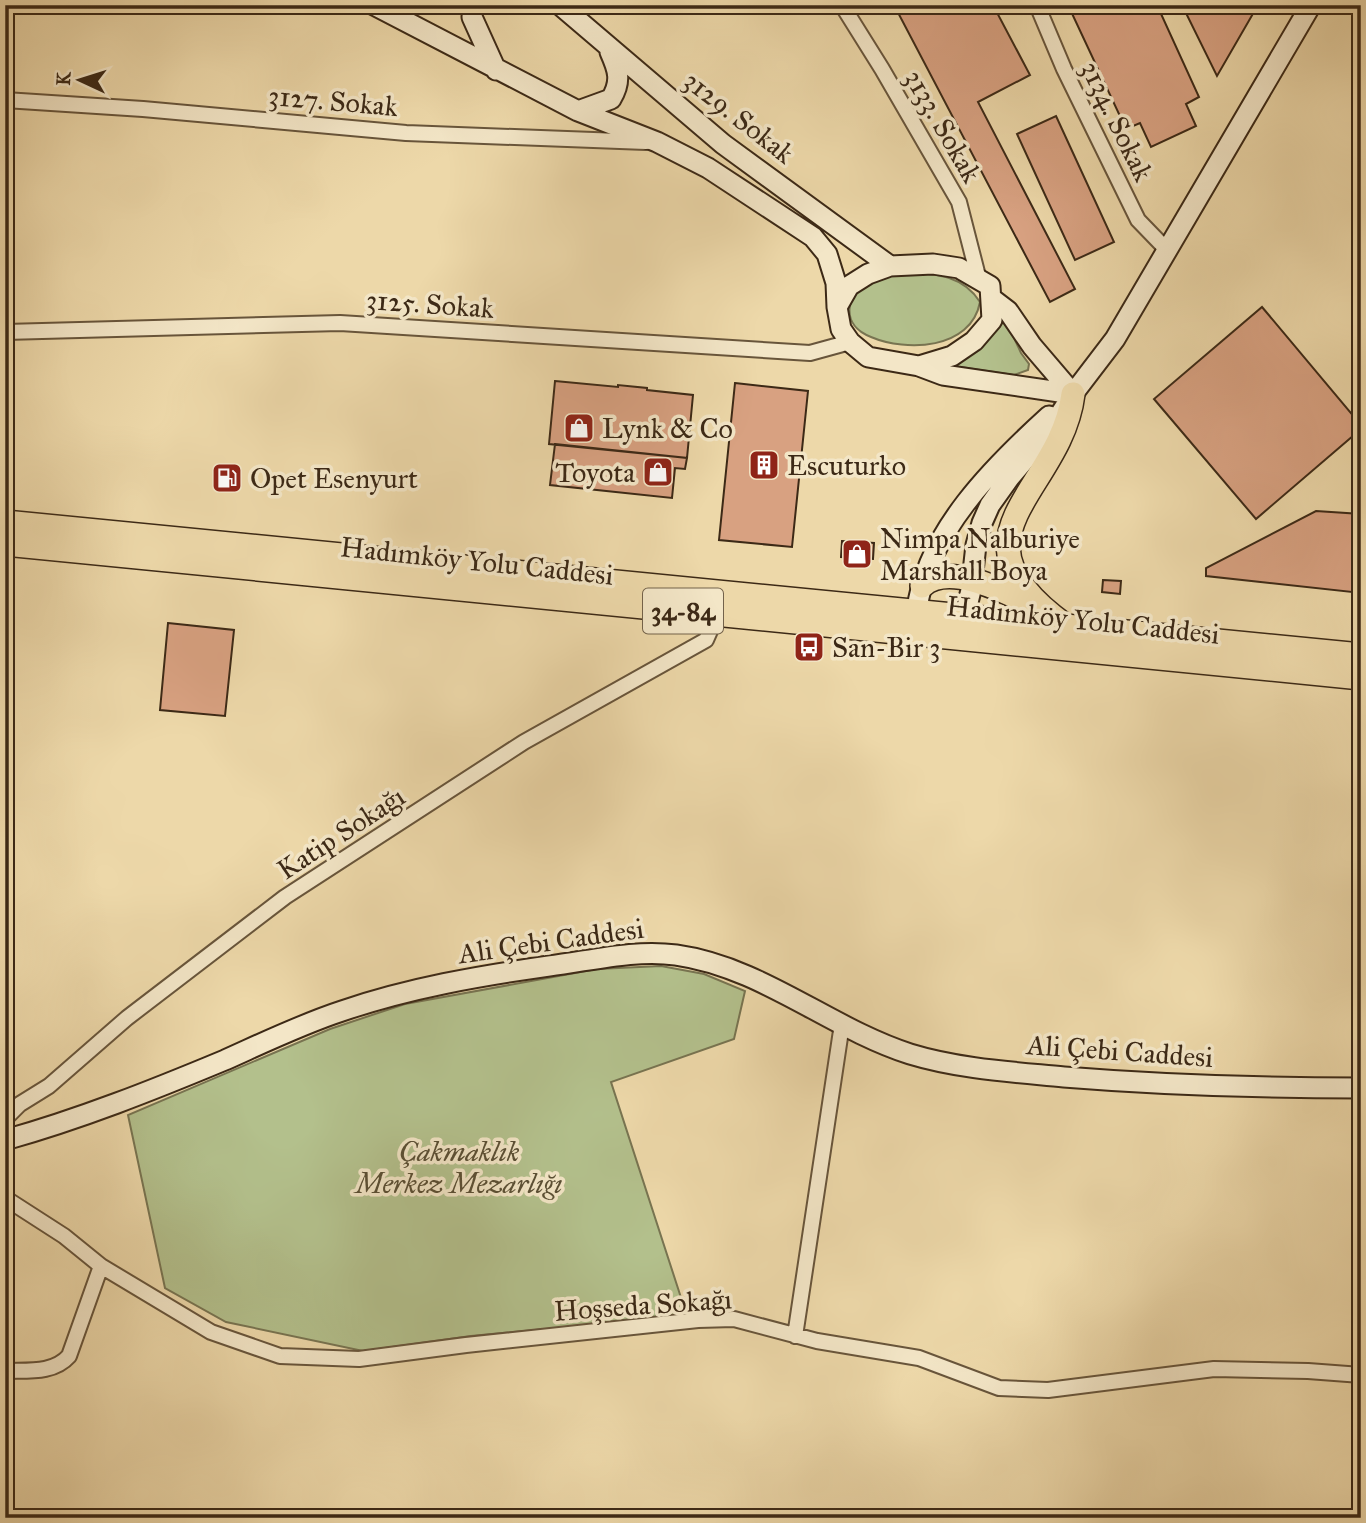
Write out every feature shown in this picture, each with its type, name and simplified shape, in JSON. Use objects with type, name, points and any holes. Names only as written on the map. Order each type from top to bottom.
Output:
[{"type":"main road","points":[[1066,626],[1041,608],[1019,582],[1010,567],[1009,537],[1019,509],[1064,429],[1073,394]]},
{"type":"main road","name":"Hadımköy Yolu Caddesi","points":[[5,522],[1361,655]]},
{"type":"main road","name":"Hadımköy Yolu Caddesi","points":[[5,544],[1361,678]]},
{"type":"main road","points":[[922,586],[935,577],[943,576],[972,581],[1041,608]]},
{"type":"main road","points":[[917,610],[929,635],[952,630],[965,615]]},
{"type":"street","points":[[374,5],[578,111],[657,142],[708,168],[813,237],[827,254],[836,283],[841,329],[850,342],[868,357],[919,366],[943,375],[1073,394]]},
{"type":"street","points":[[473,5],[472,17],[496,70]]},
{"type":"street","name":"3129. Sokak","points":[[560,5],[723,144],[890,266]]},
{"type":"street","name":"3133. Sokak","points":[[842,5],[959,202],[979,280]]},
{"type":"street","name":"3134. Sokak","points":[[1037,5],[1064,69],[1138,220],[1167,250]]},
{"type":"street","points":[[965,615],[976,545],[990,505],[1050,430],[1073,394],[1115,339],[1311,5]]},
{"type":"street","points":[[578,111],[611,99],[617,89],[619,72],[607,46]]},
{"type":"street","name":"3127. Sokak","points":[[5,100],[143,108],[406,133],[657,142]]},
{"type":"street","points":[[837,307],[849,286],[868,274],[890,266],[933,264],[959,268],[990,286],[992,320],[974,341],[952,356],[919,366]]},
{"type":"street","points":[[991,298],[1008,311],[1032,346],[1073,394]]},
{"type":"street","name":"3125. Sokak","points":[[5,332],[340,323],[810,353],[850,342]]},
{"type":"street","points":[[917,610],[922,586],[943,537],[974,493],[1025,438],[1073,394]]},
{"type":"street","name":"Katip Sokağı","points":[[5,1119],[127,1018],[285,897],[524,743],[706,640],[717,615]]},
{"type":"street","name":"Ali Çebi Caddesi","points":[[5,1140],[51,1127],[204,1068],[338,1012],[382,998],[475,977],[635,954],[676,955],[724,967],[774,987],[874,1040],[910,1054],[949,1063],[1016,1073],[1147,1084],[1361,1088]]},
{"type":"street","points":[[795,1336],[842,1024]]},
{"type":"street","name":"Hoşseda Sokağı","points":[[5,1198],[64,1236],[101,1266],[211,1332],[280,1356],[359,1359],[698,1320],[734,1319],[795,1336],[919,1358],[999,1388],[1048,1390],[1214,1369],[1361,1375]]},
{"type":"street","points":[[5,1371],[48,1369],[63,1363],[69,1356],[101,1266]]},
{"type":"green space","points":[[907,272],[948,278],[966,286],[973,293],[980,302],[974,318],[964,330],[935,343],[902,345],[871,337],[854,325],[850,318],[851,301],[862,286],[874,277]]},
{"type":"green space","points":[[1003,314],[1029,364],[1028,370],[1014,375],[947,365]]},
{"type":"green space","name":"Çakmaklık Merkez Mezarlığı","points":[[661,966],[704,974],[745,991],[734,1039],[611,1082],[686,1313],[674,1317],[471,1336],[363,1351],[226,1322],[165,1288],[128,1115],[330,1029],[405,1004],[597,969]]},
{"type":"building","points":[[894,5],[993,5],[1030,75],[978,102],[1075,289],[1050,302]]},
{"type":"building","points":[[1068,5],[1157,5],[1199,97],[1186,104],[1196,126],[1151,147],[1140,123],[1126,129]]},
{"type":"building","points":[[1182,5],[1258,5],[1217,76]]},
{"type":"building","points":[[1056,116],[1114,242],[1075,260],[1017,134]]},
{"type":"building","points":[[1262,307],[1361,425],[1361,429],[1256,519],[1154,399]]},
{"type":"building","points":[[555,381],[618,385],[693,395],[687,458],[549,444]]},
{"type":"building","name":"Escuturko","points":[[735,383],[808,391],[792,547],[719,540]]},
{"type":"building","points":[[555,444],[687,458],[685,469],[675,468],[672,498],[550,485]]},
{"type":"building","points":[[1316,511],[1361,514],[1361,593],[1206,576],[1206,568]]},
{"type":"building","points":[[842,541],[874,543],[873,559],[841,557]]},
{"type":"building","points":[[1103,580],[1121,581],[1120,594],[1102,592]]},
{"type":"building","points":[[168,623],[234,630],[225,716],[160,710]]},
{"type":"place","name":"Lynk & Co","points":[[579,428]]},
{"type":"place","name":"Escuturko","points":[[764,465]]},
{"type":"place","name":"Toyota","points":[[658,472]]},
{"type":"place","name":"Opet Esenyurt","points":[[227,478]]},
{"type":"place","name":"Nimpa Nalburiye Marshall Boya","points":[[857,554]]},
{"type":"place","name":"San-Bir 3","points":[[809,647]]}]
